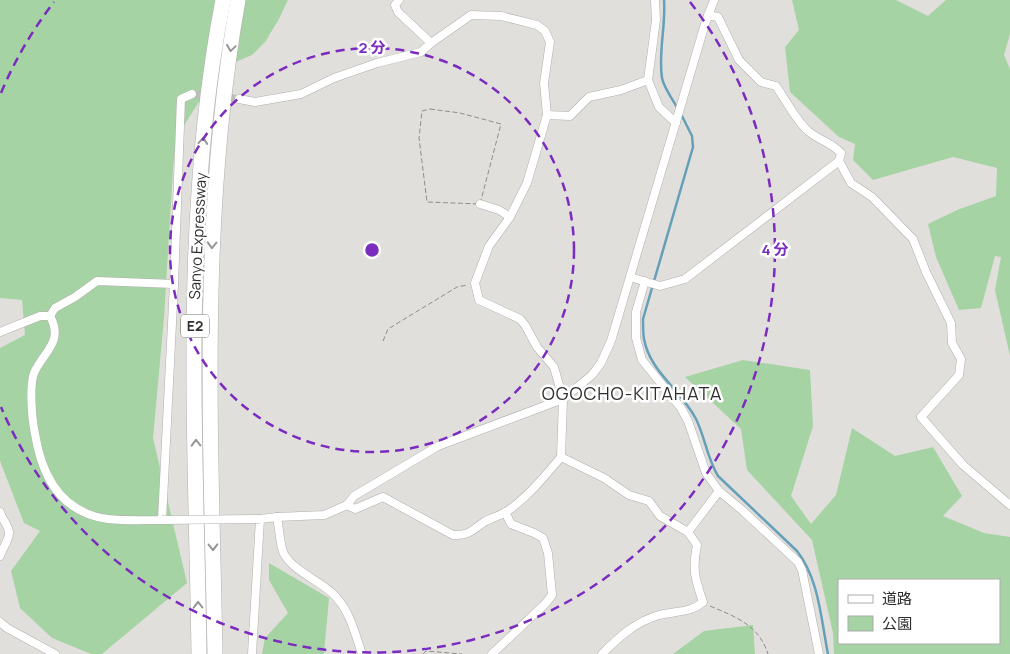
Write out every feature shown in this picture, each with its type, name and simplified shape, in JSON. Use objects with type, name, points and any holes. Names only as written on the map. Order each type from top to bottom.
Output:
[{"type":"highway","name":"Sanyo Expressway","points":[[199,654],[195,386],[196,259],[199,191],[207,102],[223,0]]},
{"type":"highway","name":"Sanyo Expressway","points":[[215,654],[210,297],[214,193],[223,103],[238,0]]},
{"type":"street","points":[[399,0],[395,5],[398,12],[431,43]]},
{"type":"street","points":[[655,0],[656,20],[648,80],[659,107],[676,123]]},
{"type":"street","points":[[50,316],[54,324],[56,337],[33,375],[31,406],[36,443],[46,475],[62,497],[77,508],[90,515],[109,519],[260,519],[324,515],[347,505],[354,496],[438,446],[563,399],[592,375],[601,363],[611,341],[714,0]]},
{"type":"street","points":[[238,99],[255,102],[301,94],[334,78],[377,62],[421,52],[471,15],[502,16],[536,25],[546,30],[550,42],[544,83],[547,116],[527,182],[510,217],[489,246],[475,283],[479,300],[520,319],[537,347],[554,366],[563,399],[561,457],[532,490],[505,512],[484,522],[463,536],[454,534],[383,497],[354,509],[347,505]]},
{"type":"street","points":[[630,277],[660,286],[685,280],[839,161],[841,152],[835,146],[818,139],[806,128],[776,86],[761,82],[739,60],[718,17],[708,15]]},
{"type":"street","points":[[547,116],[570,116],[589,97],[621,90],[648,80]]},
{"type":"street","points":[[162,520],[181,99],[192,94]]},
{"type":"street","points":[[839,161],[851,182],[872,197],[913,239],[926,272],[952,322],[952,343],[961,359],[959,375],[921,418],[963,465],[1010,505]]},
{"type":"street","points":[[480,204],[499,210],[510,217]]},
{"type":"street","points":[[50,316],[55,308],[75,297],[97,281],[174,284]]},
{"type":"street","points":[[645,281],[636,312],[636,338],[642,360],[681,408],[691,429],[706,473],[719,491],[798,562],[802,570],[819,654]]},
{"type":"street","points":[[621,308],[636,312]]},
{"type":"street","points":[[0,332],[40,316],[50,316]]},
{"type":"street","points":[[561,457],[604,478],[629,495],[649,501],[660,516],[688,532],[696,545],[694,579],[703,602],[696,608],[660,615],[642,621],[623,633],[602,654]]},
{"type":"street","points":[[688,532],[719,491]]},
{"type":"street","points":[[0,512],[2,519],[9,529],[9,535],[0,556]]},
{"type":"street","points":[[492,654],[552,595],[548,552],[543,538],[534,532],[511,524],[505,512]]},
{"type":"street","points":[[277,517],[283,553],[296,567],[332,593],[342,604],[350,618],[362,654]]},
{"type":"street","points":[[252,654],[260,519]]},
{"type":"street","points":[[0,622],[7,628],[55,654]]},
{"type":"path","points":[[430,109],[460,113],[501,124],[480,204],[427,202],[419,138],[422,111],[430,109]]},
{"type":"path","points":[[383,341],[388,329],[457,287],[475,283]]},
{"type":"path","points":[[703,602],[738,617],[757,631],[768,654]]},
{"type":"path","points":[[423,654],[426,651],[462,654]]},
{"type":"green space","points":[[0,0],[288,0],[265,42],[252,55],[233,63],[211,83],[176,138],[164,318],[153,438],[187,583],[102,654],[91,654],[52,638],[20,608],[11,571],[40,531],[24,523],[0,461],[0,348],[25,335],[22,300],[0,298]]},
{"type":"green space","points":[[792,0],[896,0],[928,16],[946,0],[1010,0],[1010,34],[1004,55],[1010,69],[1010,356],[995,290],[1001,257],[995,256],[981,308],[959,310],[936,257],[928,224],[957,210],[996,196],[997,168],[953,157],[873,180],[853,160],[855,144],[839,137],[790,92],[785,47],[799,30]]},
{"type":"green space","points":[[743,360],[810,370],[813,426],[791,496],[811,524],[836,495],[852,428],[895,456],[933,447],[962,496],[943,516],[984,533],[1010,537],[1010,654],[834,654],[833,633],[812,540],[747,470],[741,429],[685,377]]},
{"type":"green space","points":[[269,563],[329,598],[324,654],[262,654],[265,638],[288,613],[269,580]]},
{"type":"green space","points":[[753,625],[755,654],[673,654],[704,631]]},
{"type":"waterway","points":[[664,0],[662,78],[678,109]]},
{"type":"waterway","points":[[681,114],[692,136],[693,147],[643,319],[643,332],[647,351],[659,371],[696,419],[718,476],[797,551],[804,562],[815,587],[828,654]]},
{"type":"tunnel","points":[[192,94],[239,99]]},
{"type":"district","name":"OGOCHO-KITAHATA","points":[[632,394]]}]
